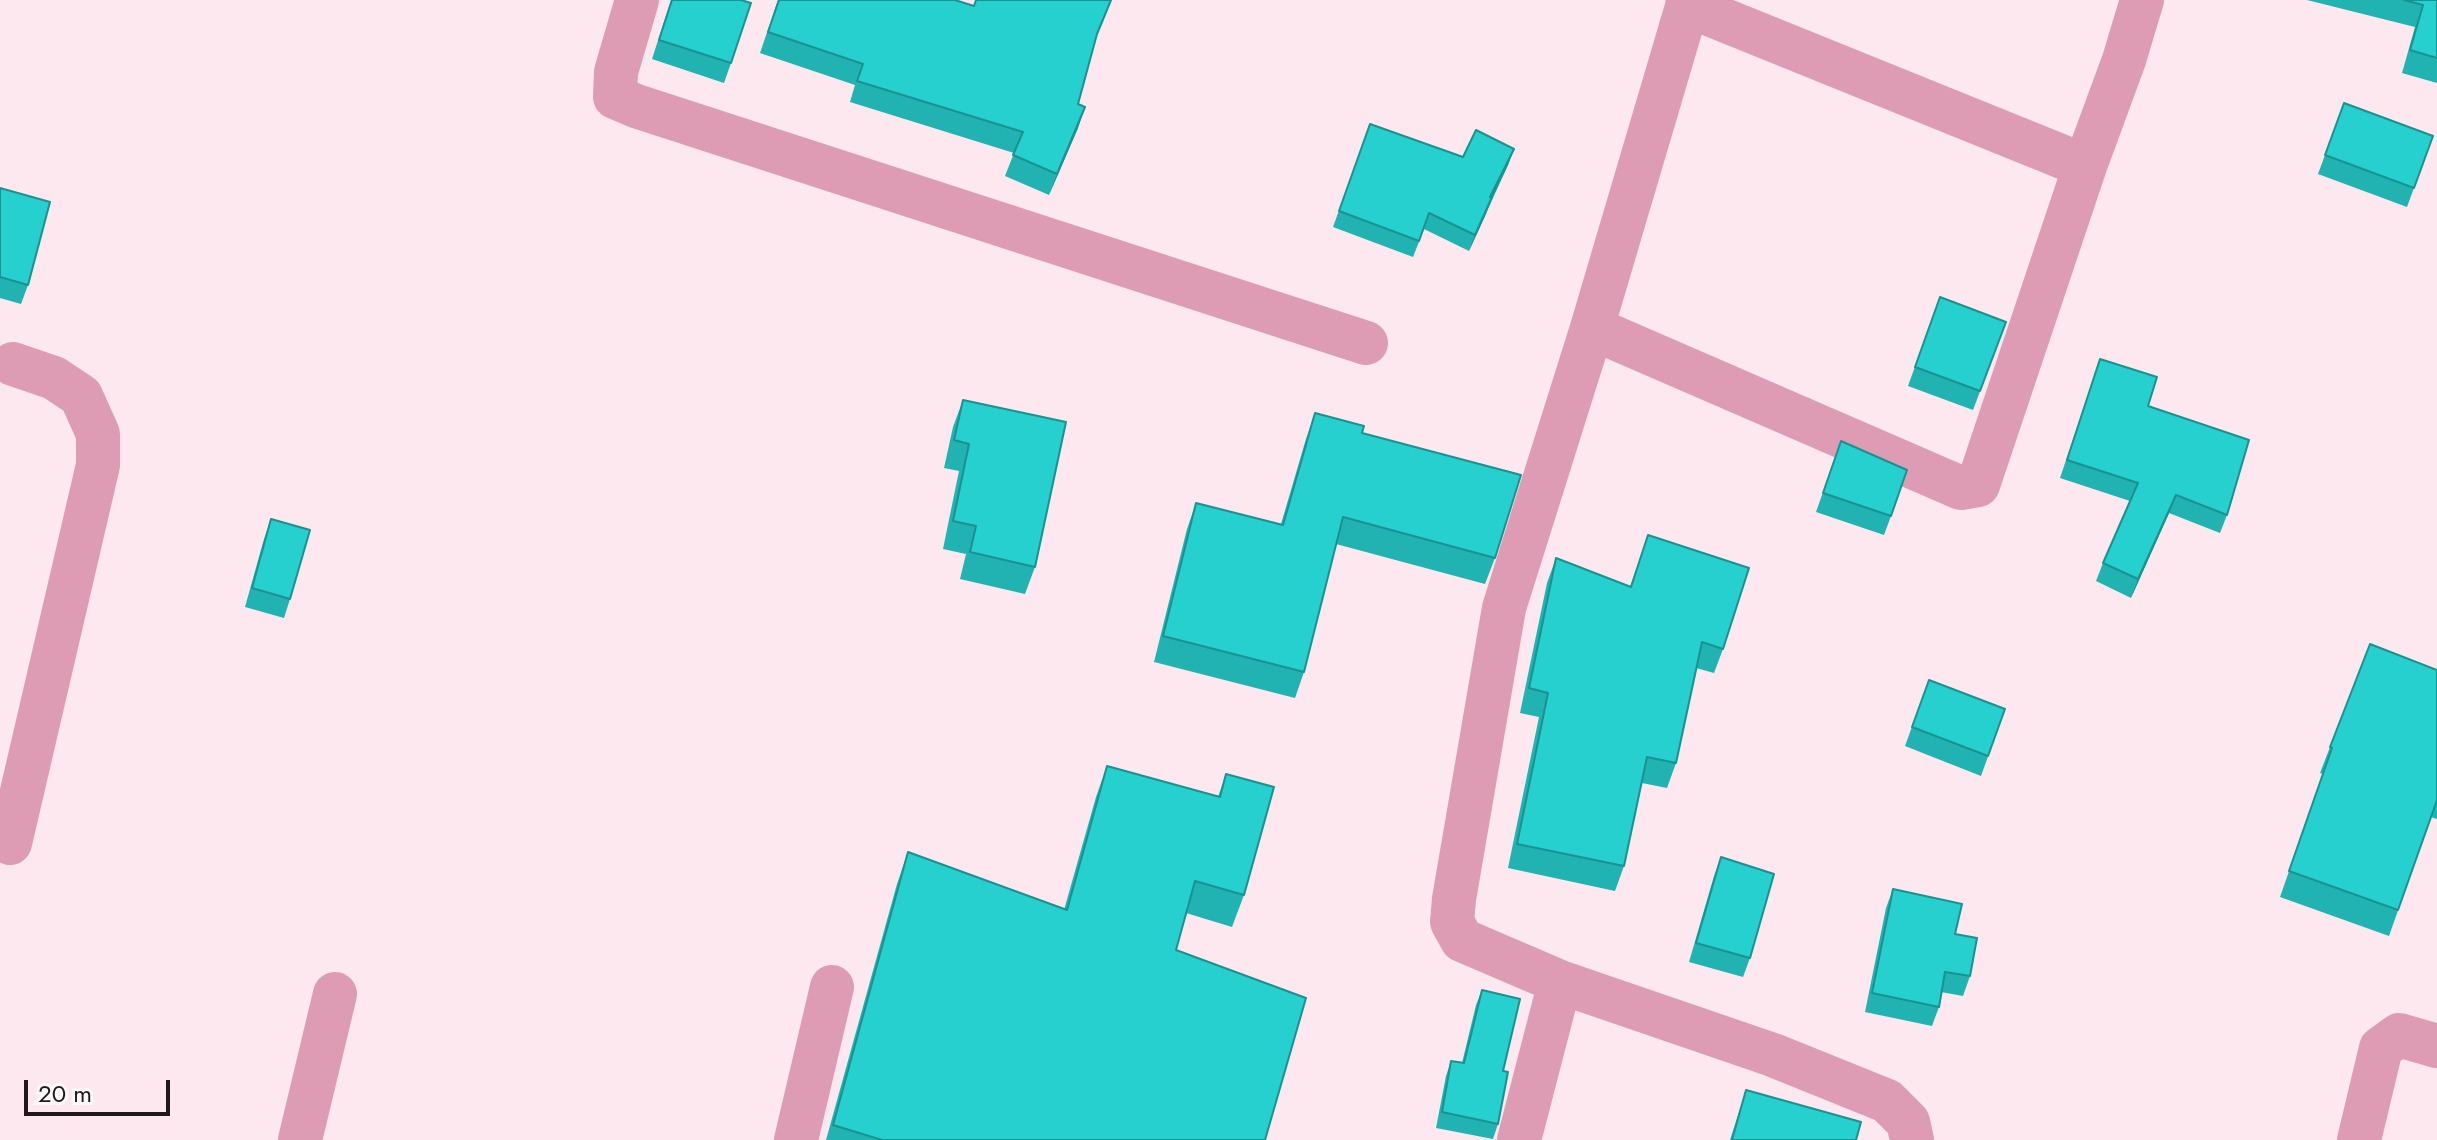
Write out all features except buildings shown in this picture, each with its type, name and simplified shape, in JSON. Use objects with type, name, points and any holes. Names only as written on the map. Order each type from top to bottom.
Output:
[{"type":"street","points":[[637,0],[616,72],[615,97],[1366,343]]},
{"type":"street","points":[[1592,328],[1961,488],[1978,485],[2142,0]]},
{"type":"street","points":[[1912,1140],[1908,1122],[1887,1101],[1773,1055],[1560,982],[1462,940],[1452,922],[1454,899],[1504,608],[1592,328],[1688,3],[2085,166]]},
{"type":"street","points":[[3,846],[98,465],[98,434],[81,396],[54,378],[13,364]]},
{"type":"street","points":[[1519,1140],[1560,982]]},
{"type":"street","points":[[796,1140],[832,987]]},
{"type":"street","points":[[300,1140],[335,994]]},
{"type":"street","points":[[2359,1140],[2381,1048],[2399,1035],[2437,1046]]}]
